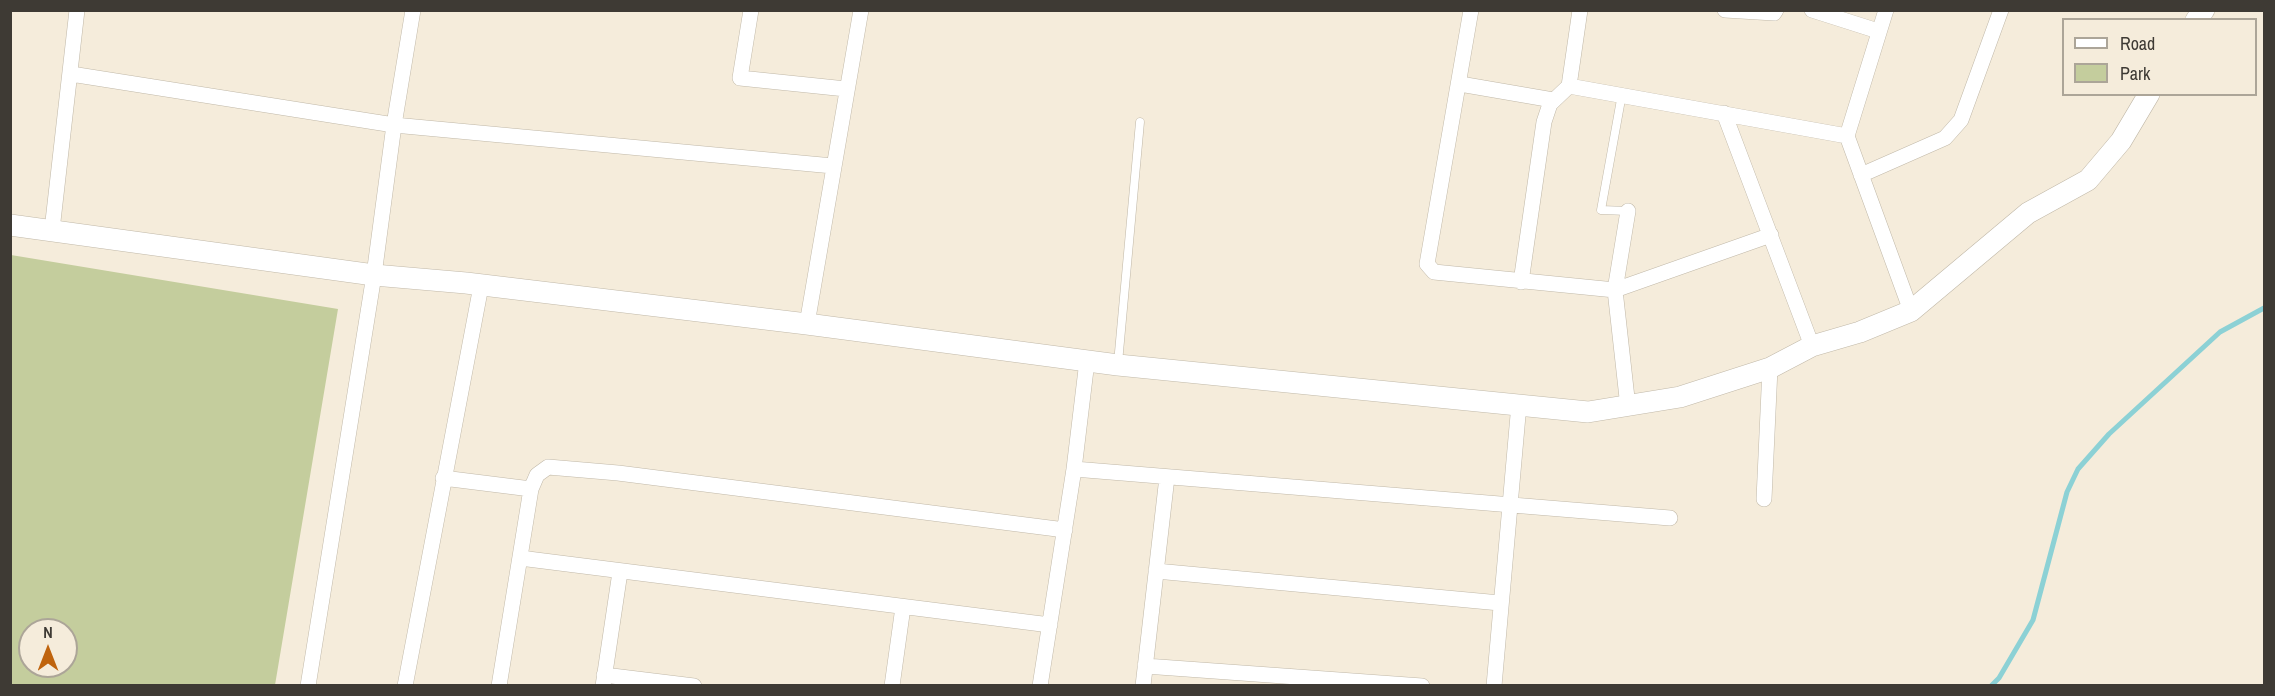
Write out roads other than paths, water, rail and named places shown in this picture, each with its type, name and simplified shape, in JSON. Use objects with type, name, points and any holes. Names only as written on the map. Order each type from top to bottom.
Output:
[{"type":"main road","points":[[10,225],[374,275],[807,324],[1118,365],[1588,412],[1680,397],[1770,368],[1812,346],[1860,332],[1911,311],[2028,213],[2088,180],[2121,141],[2148,96]]},
{"type":"street","points":[[52,230],[77,10]]},
{"type":"street","points":[[308,686],[374,275],[394,125],[413,10]]},
{"type":"street","points":[[752,10],[740,78],[846,89]]},
{"type":"street","points":[[807,324],[861,10]]},
{"type":"street","points":[[1471,10],[1427,264],[1434,272],[1615,290],[1771,235]]},
{"type":"street","points":[[1521,282],[1541,139],[1553,100],[1569,86],[1580,10]]},
{"type":"street","points":[[1725,10],[1762,15],[1774,13],[1776,10]]},
{"type":"street","points":[[1812,10],[1878,31]]},
{"type":"street","points":[[1886,10],[1847,136],[1911,311]]},
{"type":"street","points":[[1861,175],[1945,138],[1955,129],[1961,120],[2001,10]]},
{"type":"street","points":[[71,74],[394,125],[833,166]]},
{"type":"street","points":[[1460,84],[1553,100]]},
{"type":"street","points":[[1569,86],[1847,136]]},
{"type":"street","points":[[1724,113],[1812,346]]},
{"type":"street","points":[[1628,211],[1615,290],[1628,407]]},
{"type":"street","points":[[405,686],[480,286]]},
{"type":"street","points":[[1040,686],[1074,469],[1086,361]]},
{"type":"street","points":[[1764,499],[1770,368]]},
{"type":"street","points":[[1494,686],[1519,404]]},
{"type":"street","points":[[499,686],[531,489],[537,475],[548,467],[1065,530]]},
{"type":"street","points":[[1074,469],[1670,518]]},
{"type":"street","points":[[1143,686],[1167,477]]},
{"type":"street","points":[[443,478],[531,489]]},
{"type":"street","points":[[520,558],[1050,626]]},
{"type":"street","points":[[1156,571],[1500,603]]},
{"type":"street","points":[[620,572],[604,680],[694,686]]},
{"type":"street","points":[[892,686],[903,607]]},
{"type":"street","points":[[1145,666],[1422,686]]},
{"type":"lane","points":[[1622,94],[1601,210],[1628,211]]},
{"type":"lane","points":[[1118,365],[1140,122]]},
{"type":"waterway","points":[[1991,686],[1999,678],[2033,620],[2067,492],[2078,469],[2109,434],[2220,332],[2264,308]]}]
